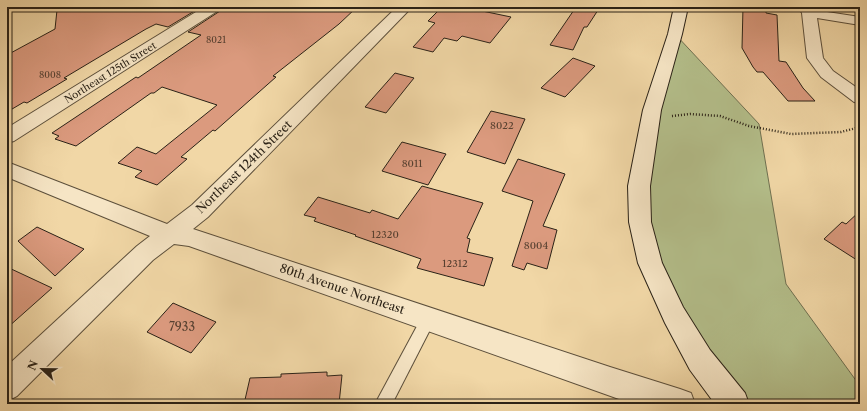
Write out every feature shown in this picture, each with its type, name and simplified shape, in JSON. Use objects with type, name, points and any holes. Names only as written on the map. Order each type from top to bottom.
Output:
[{"type":"street","name":"Northeast 125th Street","points":[[7,138],[214,7]]},
{"type":"street","name":"Northeast 124th Street","points":[[7,386],[145,253],[200,211],[405,7]]},
{"type":"street","points":[[681,7],[652,110],[639,186],[640,222],[650,263],[674,315],[700,360],[734,404]]},
{"type":"street","points":[[860,21],[807,10],[815,58],[827,74],[860,98]]},
{"type":"street","name":"80th Avenue Northeast","points":[[7,169],[168,234],[190,237],[428,320],[610,382],[680,404]]},
{"type":"lane","points":[[383,404],[428,320]]},
{"type":"path","points":[[652,110],[675,116],[690,114],[720,116],[749,126],[791,134],[841,132],[860,127]]},
{"type":"green space","points":[[675,34],[759,124],[786,284],[860,386],[860,404],[734,404],[700,360],[640,222]]},
{"type":"building","points":[[66,7],[201,7],[168,27],[156,24],[146,29],[64,78],[67,79],[27,103],[24,102],[7,112],[7,55],[55,29],[57,10],[66,9]]},
{"type":"building","points":[[222,7],[357,7],[339,24],[273,76],[276,77],[215,131],[213,130],[181,157],[187,159],[157,185],[135,177],[142,171],[118,163],[137,147],[156,154],[217,105],[162,87],[154,93],[151,93],[76,146],[55,139],[59,136],[52,133],[136,77],[138,78],[201,35],[188,32],[220,11]]},
{"type":"building","points":[[442,7],[463,7],[511,17],[490,43],[462,36],[457,41],[444,38],[433,52],[413,47],[435,23],[428,21]]},
{"type":"building","points":[[576,7],[600,7],[587,27],[584,27],[573,50],[550,45]]},
{"type":"building","points":[[743,7],[766,7],[766,13],[777,15],[779,61],[786,62],[803,88],[815,101],[788,101],[763,72],[757,72],[753,67],[742,48]]},
{"type":"building","points":[[573,58],[595,66],[565,97],[541,88]]},
{"type":"building","points":[[395,73],[414,78],[386,113],[365,107]]},
{"type":"building","points":[[491,111],[525,119],[505,164],[467,152]]},
{"type":"building","points":[[402,142],[446,154],[428,185],[382,171]]},
{"type":"building","points":[[518,159],[565,174],[543,226],[557,230],[547,269],[527,263],[524,270],[512,266],[533,201],[502,191]]},
{"type":"building","points":[[422,186],[483,203],[467,238],[470,239],[467,252],[493,258],[484,286],[417,268],[421,259],[314,221],[316,218],[304,215],[318,197],[370,213],[372,210],[398,219]]},
{"type":"building","points":[[860,211],[860,262],[824,239],[842,222],[846,224]]},
{"type":"building","points":[[37,227],[84,249],[55,276],[18,241]]},
{"type":"building","points":[[7,267],[52,288],[7,328]]},
{"type":"building","points":[[173,303],[216,322],[191,353],[147,332]]},
{"type":"building","points":[[327,372],[327,376],[342,375],[339,404],[244,404],[250,378],[281,377],[281,374]]}]
